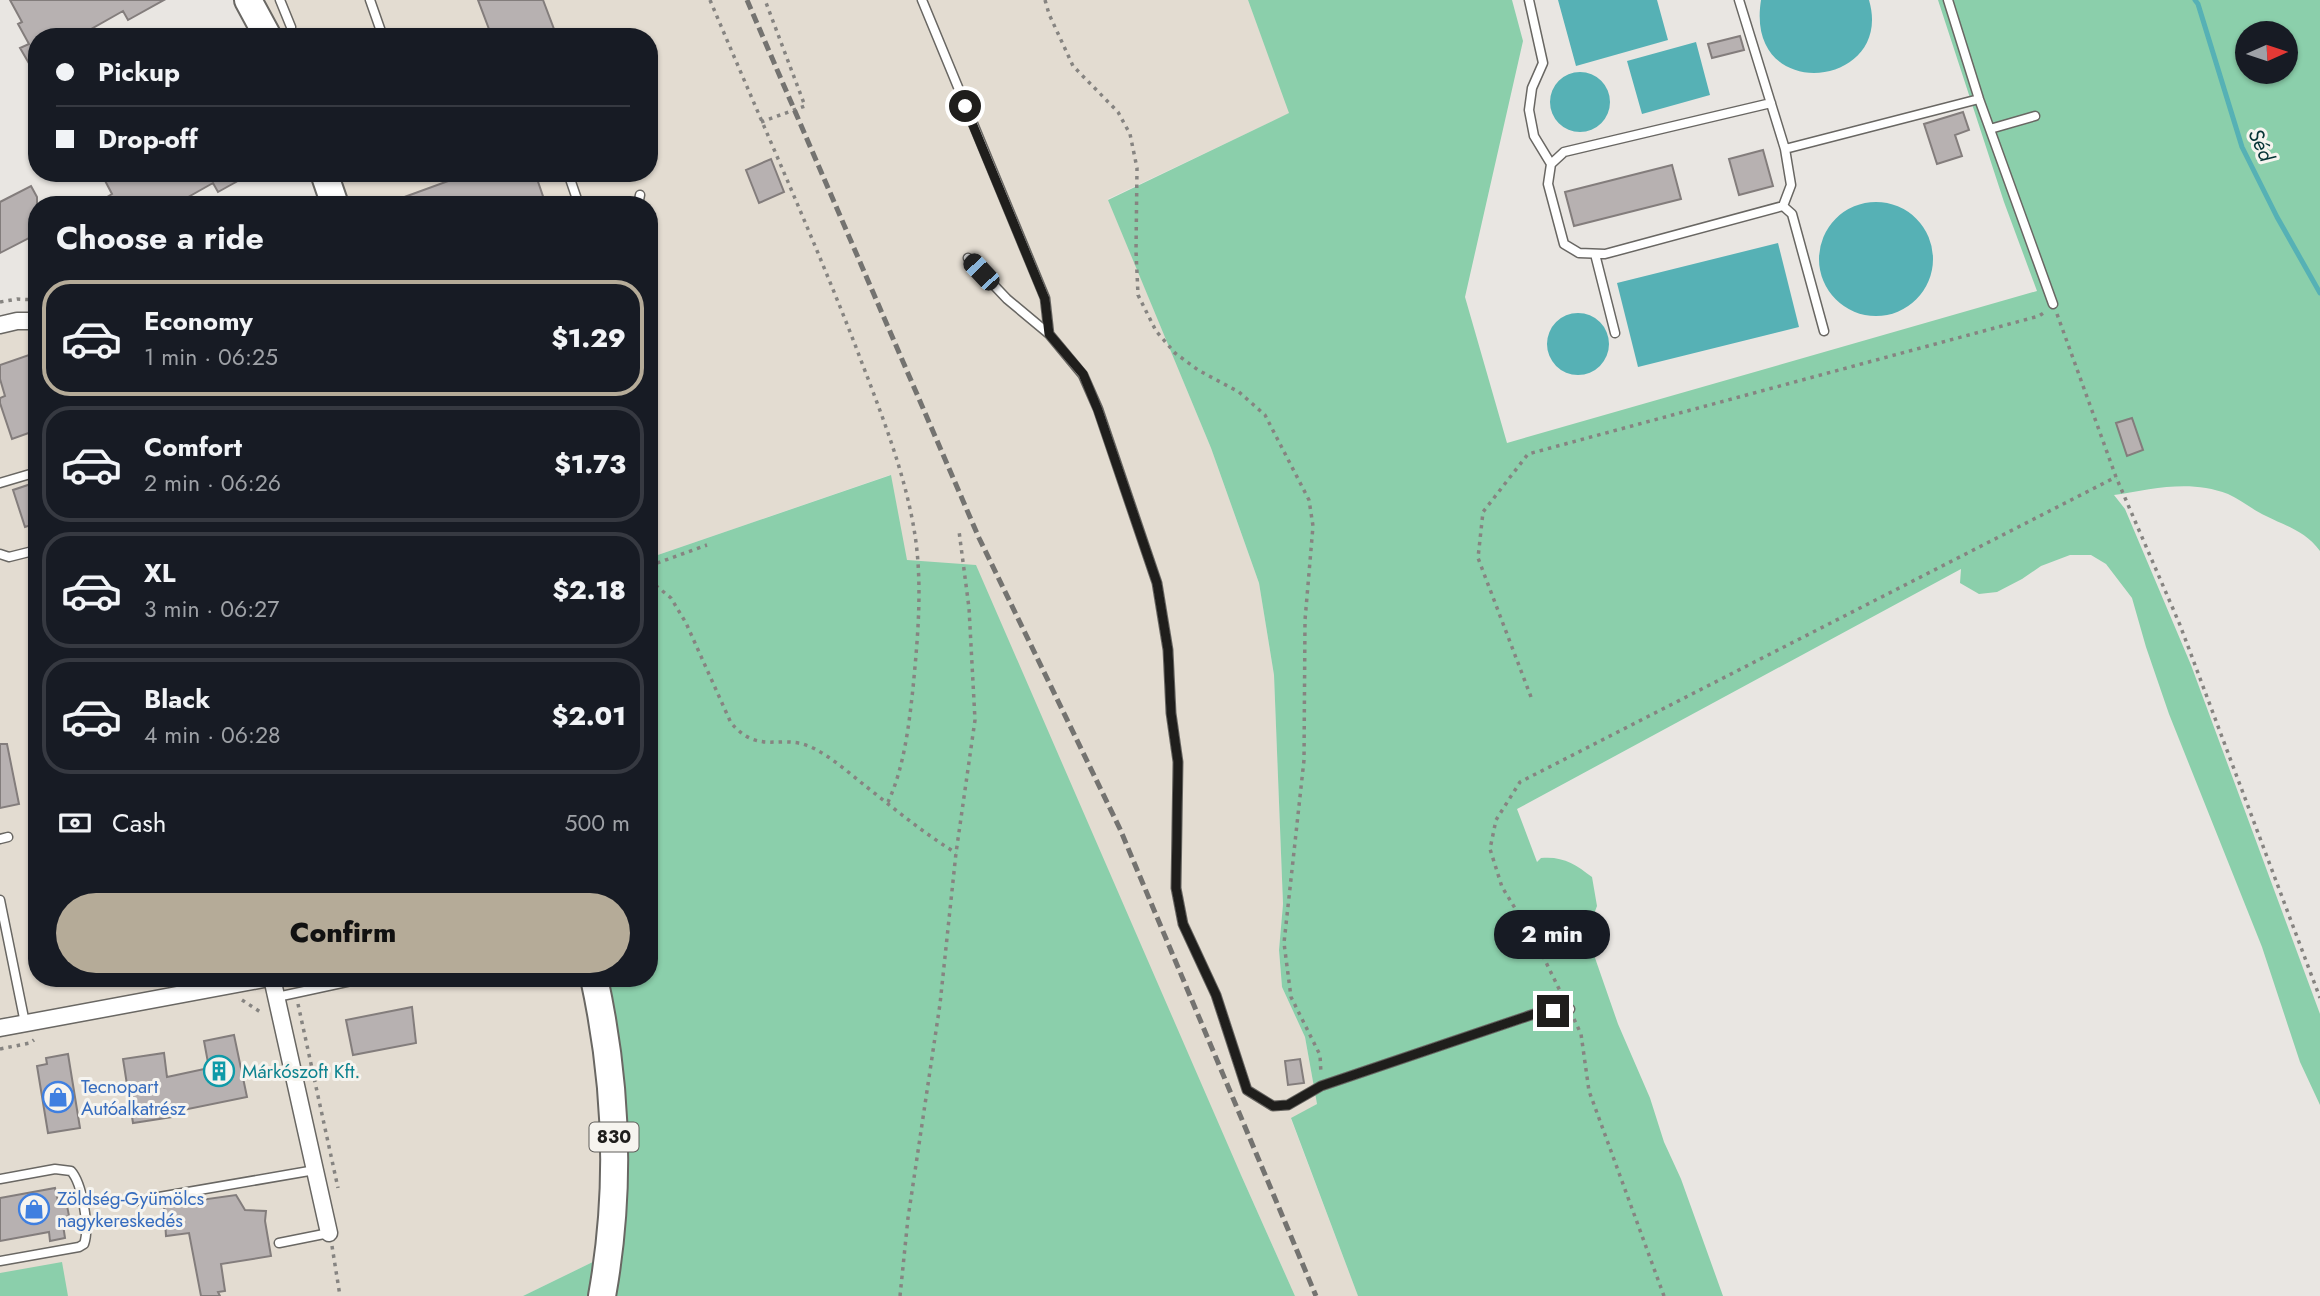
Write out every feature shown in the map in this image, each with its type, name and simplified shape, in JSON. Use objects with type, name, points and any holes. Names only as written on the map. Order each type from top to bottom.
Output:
[{"type":"main road","points":[[248,0],[276,28]]},
{"type":"main road","name":"830","points":[[596,987],[605,1031],[613,1112],[615,1177],[609,1256],[602,1296]]},
{"type":"street","points":[[0,325],[28,321]]},
{"type":"street","points":[[0,1028],[221,987]]},
{"type":"street","points":[[273,987],[329,1233]]},
{"type":"lane","points":[[280,0],[280,28]]},
{"type":"lane","points":[[370,0],[380,28]]},
{"type":"lane","points":[[922,0],[1045,299],[1049,334]]},
{"type":"lane","points":[[1528,0],[1543,63],[1532,88],[1529,110],[1534,136],[1551,164]]},
{"type":"lane","points":[[1739,0],[1785,149],[1791,185],[1783,206]]},
{"type":"lane","points":[[1948,0],[1979,99],[2053,304]]},
{"type":"lane","points":[[1785,149],[1979,99]]},
{"type":"lane","points":[[1771,103],[1564,152],[1551,164],[1548,184],[1564,244],[1579,253],[1605,254],[1783,206]]},
{"type":"lane","points":[[1990,129],[2035,116]]},
{"type":"lane","points":[[1783,206],[1792,214],[1824,331]]},
{"type":"lane","points":[[1595,254],[1615,333]]},
{"type":"lane","points":[[968,258],[1007,299],[1049,334],[1083,374],[1098,410],[1157,583],[1168,650],[1171,713],[1178,762],[1176,888],[1183,924],[1216,995],[1247,1090],[1273,1106],[1288,1105],[1321,1086],[1537,1013],[1570,1009]]},
{"type":"lane","points":[[0,483],[28,475]]},
{"type":"lane","points":[[0,554],[9,557],[28,552]]},
{"type":"lane","points":[[0,900],[25,1023]]},
{"type":"lane","points":[[277,997],[323,987]]},
{"type":"lane","points":[[0,1179],[55,1169],[71,1171],[79,1183],[87,1231],[84,1244],[79,1247],[0,1261]]},
{"type":"lane","points":[[130,1202],[315,1170]]},
{"type":"lane","points":[[279,1243],[329,1233]]},
{"type":"path","points":[[710,0],[871,386],[901,476],[914,530],[918,577],[917,643],[910,717],[895,788],[888,802]]},
{"type":"path","points":[[761,122],[805,106],[765,0]]},
{"type":"path","points":[[1045,0],[1073,66],[1118,112],[1130,135],[1137,168],[1138,295],[1156,331],[1175,353],[1198,370],[1239,392],[1265,415],[1309,500],[1313,526],[1305,620],[1304,760],[1284,943],[1291,997],[1320,1055],[1321,1086]]},
{"type":"path","points":[[0,302],[28,300]]},
{"type":"path","points":[[1531,697],[1478,558],[1483,512],[1528,454],[2039,316],[2053,304],[2116,477],[2180,625],[2320,998]]},
{"type":"path","points":[[1664,1296],[1589,1091],[1581,1034],[1537,944],[1502,887],[1490,849],[1496,820],[1520,782],[2116,477]]},
{"type":"path","points":[[900,1296],[908,1218],[940,1004],[956,853],[975,720],[969,608],[959,531]]},
{"type":"path","points":[[658,563],[707,545]]},
{"type":"path","points":[[658,587],[671,598],[686,623],[731,723],[742,736],[759,742],[809,747],[844,768],[924,833],[956,853]]},
{"type":"path","points":[[295,993],[340,1198]]},
{"type":"path","points":[[238,997],[265,1015]]},
{"type":"path","points":[[0,1049],[30,1043],[37,1038]]},
{"type":"path","points":[[329,1233],[340,1296]]},
{"type":"shaded area","points":[[252,0],[1248,0],[1290,113],[1108,199],[1211,448],[1259,583],[1274,675],[1283,904],[1279,950],[1282,987],[1305,1037],[1317,1104],[1291,1119],[1358,1296],[1295,1296],[1241,1175],[906,560],[890,475],[658,555],[658,196],[328,196],[323,182],[658,182],[658,28],[266,28]]},
{"type":"shaded area","points":[[28,323],[28,987],[594,987],[602,1031],[603,1257],[523,1296],[0,1296],[0,327]]},
{"type":"green space","points":[[1248,0],[1512,0],[1523,41],[1465,297],[1507,443],[2037,291],[2004,202],[1938,0],[2320,0],[2320,551],[2296,530],[2214,489],[2185,486],[2114,495],[2125,509],[2191,665],[2320,1014],[2320,1105],[2300,1062],[2262,947],[2169,714],[2132,598],[2106,564],[2091,555],[2070,555],[2041,566],[1997,592],[1979,594],[1960,583],[1961,569],[1517,809],[1537,862],[1541,858],[1562,860],[1592,877],[1597,906],[1588,930],[1594,955],[1618,1024],[1681,1179],[1723,1296],[1358,1296],[1291,1118],[1317,1104],[1305,1037],[1282,987],[1279,950],[1283,904],[1274,675],[1259,583],[1211,448],[1108,200],[1289,113]]},
{"type":"green space","points":[[891,475],[907,560],[976,565],[1295,1296],[523,1296],[603,1257],[611,1178],[593,987],[658,987],[658,555]]},
{"type":"green space","points":[[62,1262],[68,1296],[0,1296],[0,1273]]},
{"type":"water","points":[[1558,0],[1657,0],[1668,40],[1576,66]]},
{"type":"water","points":[[1761,0],[1869,0],[1871,30],[1861,52],[1842,67],[1818,73],[1795,70],[1774,57],[1762,34]]},
{"type":"water","points":[[1696,42],[1710,95],[1642,114],[1627,61]]},
{"type":"water","points":[[1580,72],[1597,77],[1605,85],[1610,102],[1605,119],[1597,127],[1580,132],[1563,127],[1555,119],[1550,102],[1555,85],[1563,77]]},
{"type":"water","points":[[1876,202],[1898,206],[1916,219],[1929,237],[1933,259],[1929,281],[1916,299],[1898,312],[1876,316],[1854,312],[1836,299],[1823,281],[1819,259],[1823,237],[1836,219],[1854,206]]},
{"type":"water","points":[[1778,243],[1799,327],[1638,367],[1617,283]]},
{"type":"water","points":[[1578,313],[1590,315],[1600,322],[1607,332],[1607,356],[1600,366],[1590,373],[1578,375],[1566,373],[1556,366],[1549,356],[1547,344],[1549,332],[1556,322],[1566,315]]},
{"type":"building","points":[[10,0],[164,0],[128,20],[123,11],[93,28],[28,28],[28,42],[18,24],[22,22]]},
{"type":"building","points":[[478,0],[543,0],[554,28],[489,28]]},
{"type":"building","points":[[1740,36],[1744,50],[1712,58],[1708,44]]},
{"type":"building","points":[[28,44],[28,62],[20,48]]},
{"type":"building","points":[[1963,112],[1969,130],[1955,135],[1962,156],[1937,164],[1924,124]]},
{"type":"building","points":[[1763,150],[1773,186],[1739,195],[1729,159]]},
{"type":"building","points":[[771,159],[784,192],[759,203],[746,170]]},
{"type":"building","points":[[1672,165],[1681,199],[1574,226],[1565,192]]},
{"type":"building","points":[[106,182],[236,182],[218,192],[213,183],[190,196],[109,196],[112,194]]},
{"type":"building","points":[[445,182],[538,182],[543,196],[407,196]]},
{"type":"building","points":[[31,186],[36,196],[28,196],[28,239],[0,253],[0,202]]},
{"type":"building","points":[[28,355],[28,433],[12,439],[0,403],[0,398],[5,396],[0,379],[0,365]]},
{"type":"building","points":[[2132,418],[2143,450],[2127,456],[2116,423]]},
{"type":"building","points":[[28,485],[28,526],[25,527],[13,490]]},
{"type":"building","points":[[0,744],[7,744],[19,804],[0,808]]},
{"type":"building","points":[[412,1007],[416,1043],[353,1055],[346,1020]]},
{"type":"building","points":[[234,1035],[247,1097],[173,1112],[173,1117],[133,1123],[123,1059],[164,1053],[167,1077],[209,1068],[204,1041]]},
{"type":"building","name":"Tecnopart Autóalkatrész","points":[[68,1054],[80,1128],[48,1133],[37,1066],[47,1064],[46,1058]]},
{"type":"building","points":[[1300,1059],[1304,1083],[1288,1085],[1285,1061]]},
{"type":"building","name":"Zöldség-Gyümölcs nagykereskedés","points":[[55,1188],[58,1201],[66,1200],[69,1216],[62,1218],[65,1238],[50,1241],[49,1232],[0,1241],[0,1198]]},
{"type":"building","points":[[236,1195],[245,1210],[266,1211],[271,1256],[221,1264],[225,1291],[218,1292],[220,1296],[201,1296],[189,1233],[166,1236],[164,1205]]},
{"type":"waterway","name":"Séd","points":[[2195,0],[2242,147],[2277,217],[2320,293]]},
{"type":"railway","points":[[747,0],[979,538],[1120,829],[1316,1296]]},
{"type":"place","name":"Márkószoft Kft.","points":[[219,1071]]},
{"type":"place","name":"Tecnopart Autóalkatrész","points":[[58,1097]]},
{"type":"place","name":"Zöldség-Gyümölcs nagykereskedés","points":[[34,1209]]},
{"type":"route","points":[[965,106],[1045,299],[1049,334],[1083,374],[1098,410],[1157,583],[1168,650],[1171,713],[1178,762],[1176,888],[1183,924],[1216,995],[1247,1090],[1273,1106],[1288,1105],[1321,1086],[1537,1013],[1553,1011]]}]
